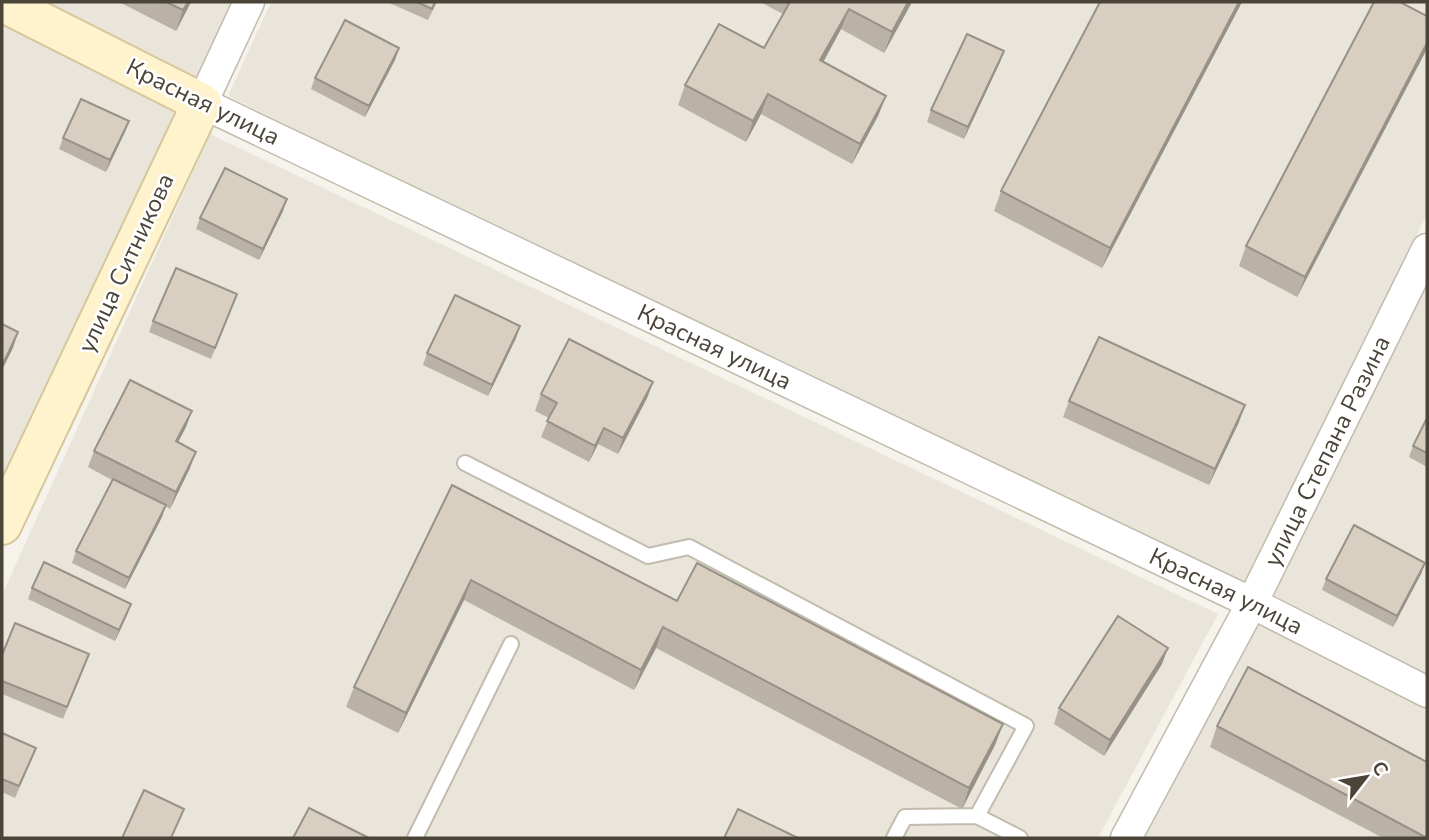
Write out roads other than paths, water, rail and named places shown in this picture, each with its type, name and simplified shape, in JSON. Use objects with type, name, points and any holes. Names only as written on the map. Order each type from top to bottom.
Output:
[{"type":"main road","name":"Красная улица","points":[[2,2],[40,16],[202,103]]},
{"type":"main road","name":"улица Ситникова","points":[[2,525],[202,103]]},
{"type":"street","name":"улица Ситникова","points":[[202,103],[249,2]]},
{"type":"street","name":"Красная улица","points":[[202,103],[1252,603],[1427,692]]},
{"type":"street","name":"улица Степана Разина","points":[[1126,838],[1252,603],[1427,249]]},
{"type":"lane","points":[[465,464],[648,556],[689,547],[1026,726],[977,816]]},
{"type":"lane","points":[[415,838],[511,644]]},
{"type":"lane","points":[[894,838],[905,817],[977,816],[1020,838]]}]
